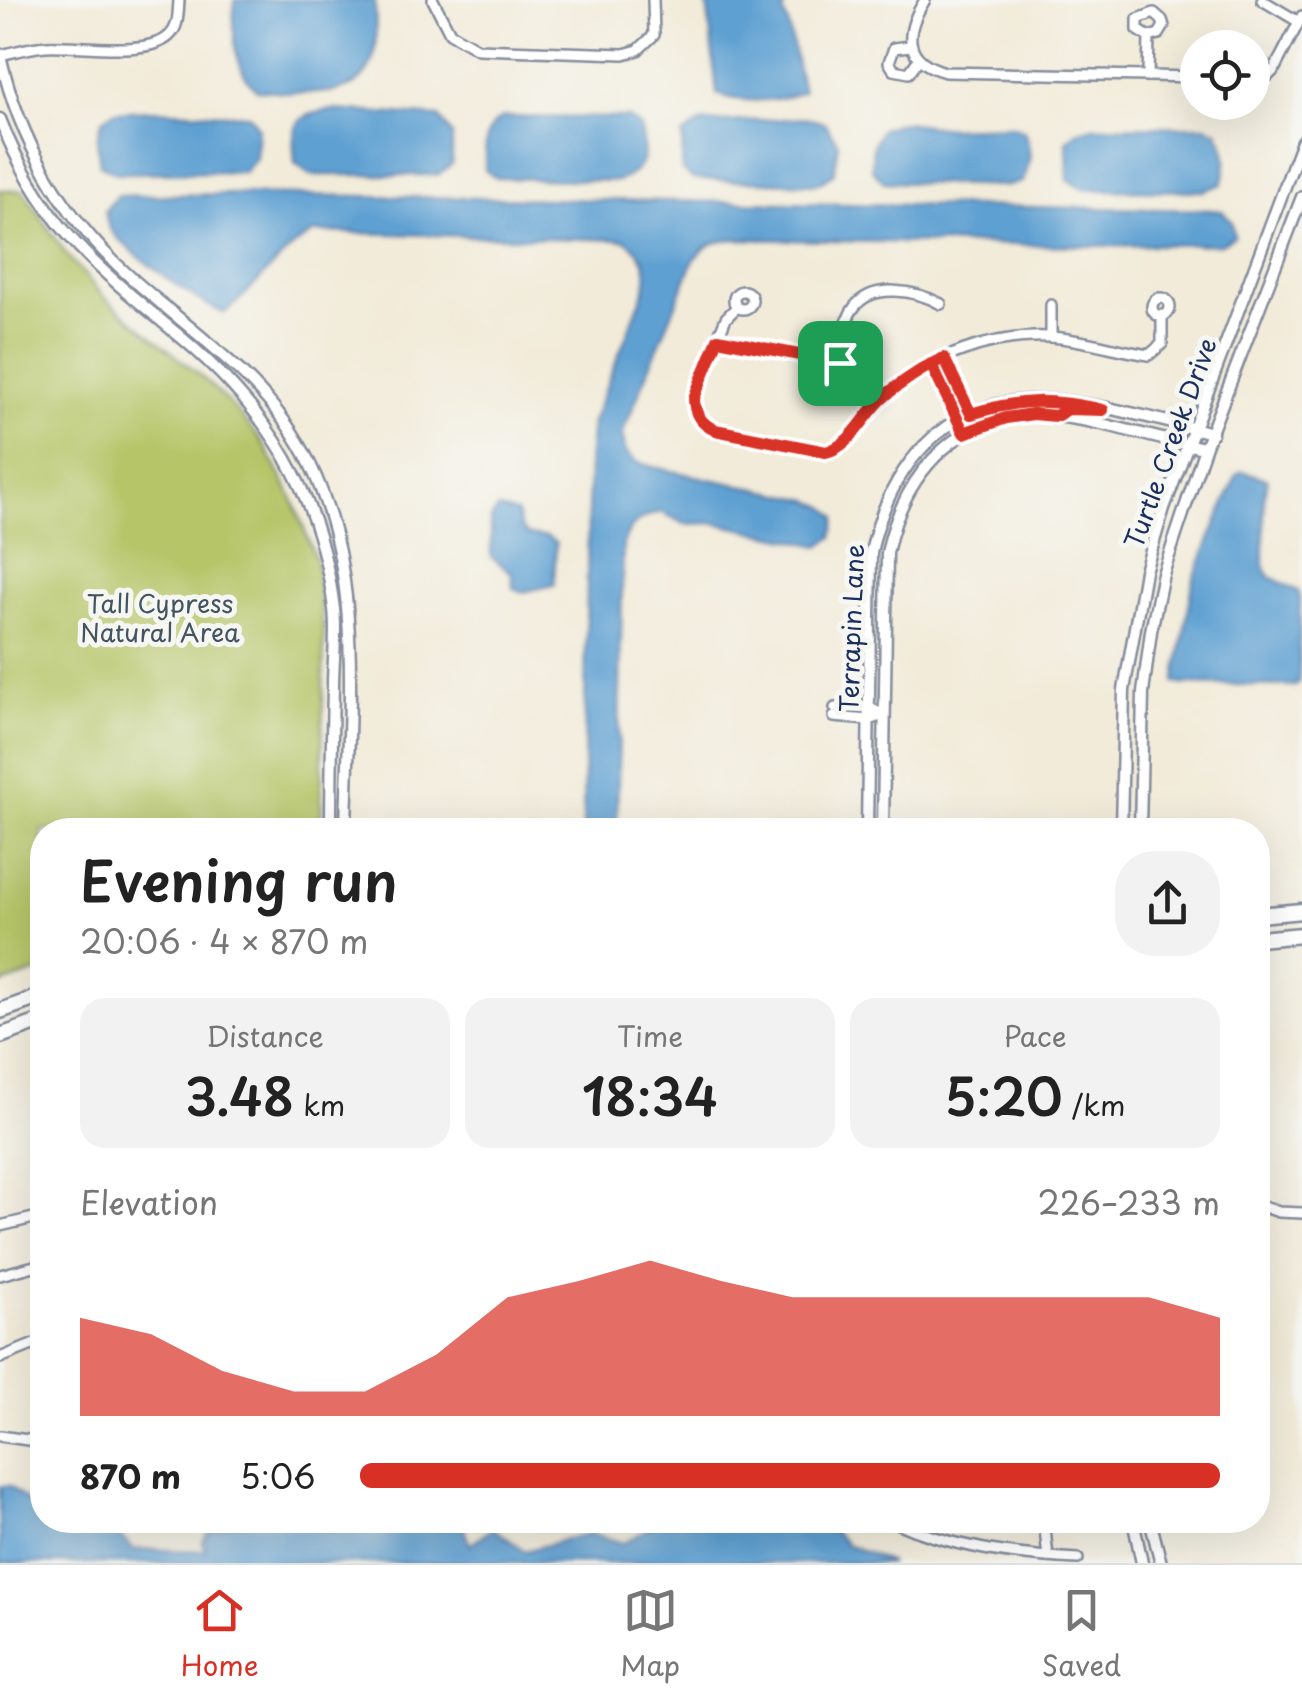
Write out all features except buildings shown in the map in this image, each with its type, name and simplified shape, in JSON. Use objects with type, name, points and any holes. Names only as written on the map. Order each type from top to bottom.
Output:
[{"type":"main road","points":[[1270,914],[1302,911]]},
{"type":"main road","points":[[1270,938],[1302,935]]},
{"type":"main road","points":[[0,1011],[30,1000]]},
{"type":"main road","points":[[0,1036],[30,1025]]},
{"type":"street","points":[[178,0],[178,19],[168,37],[155,44],[39,46],[0,55],[20,125],[68,210],[126,274],[237,365],[280,414],[311,464],[331,518],[348,599],[346,818]]},
{"type":"street","points":[[433,0],[450,33],[463,43],[494,52],[624,54],[650,42],[656,27],[653,0]]},
{"type":"street","points":[[925,0],[911,30],[910,46],[918,60],[945,72],[1180,77]]},
{"type":"street","points":[[1262,0],[1300,18],[1270,74]]},
{"type":"street","points":[[438,42],[450,33]]},
{"type":"street","points":[[1148,76],[1149,37]]},
{"type":"street","points":[[910,46],[894,48],[890,54],[894,70],[909,72],[918,60]]},
{"type":"street","points":[[0,119],[30,184],[67,237],[105,275],[222,374],[271,432],[288,459],[315,519],[334,613],[331,818]]},
{"type":"street","name":"Turtle Creek Drive","points":[[1121,818],[1122,708],[1130,637],[1145,570],[1164,508],[1302,141]]},
{"type":"street","name":"Turtle Creek Drive","points":[[1140,818],[1142,707],[1160,588],[1206,448],[1302,197]]},
{"type":"street","points":[[1280,203],[1296,215]]},
{"type":"street","points":[[840,363],[848,317],[870,294],[920,293],[941,304]]},
{"type":"street","points":[[1051,305],[1051,337]]},
{"type":"street","points":[[737,307],[726,318],[694,398],[696,413],[706,426],[715,430],[826,452],[842,446],[884,396],[944,358],[990,342],[1051,337],[1149,355],[1162,344],[1162,315]]},
{"type":"street","points":[[718,339],[840,363],[868,376],[884,396]]},
{"type":"street","points":[[944,358],[978,428]]},
{"type":"street","points":[[931,364],[964,433]]},
{"type":"street","name":"Terrapin Lane","points":[[867,818],[871,552],[879,514],[911,458],[958,420],[1003,404],[1032,400],[1212,433]]},
{"type":"street","points":[[1056,416],[1068,409],[1103,410]]},
{"type":"street","name":"Terrapin Lane","points":[[883,818],[887,552],[894,520],[921,470],[964,433],[1033,414],[1206,448]]},
{"type":"street","points":[[1145,570],[1154,575],[1160,588]]},
{"type":"street","points":[[868,707],[884,715],[868,720],[834,712],[868,707]]},
{"type":"street","points":[[1122,708],[1142,707]]},
{"type":"street","points":[[1270,1209],[1302,1212]]},
{"type":"street","points":[[0,1226],[30,1219]]},
{"type":"street","points":[[0,1275],[30,1267]]},
{"type":"street","points":[[0,1358],[30,1346]]},
{"type":"street","points":[[0,1436],[30,1440]]},
{"type":"street","points":[[918,1533],[1010,1555],[1078,1558]]},
{"type":"street","points":[[1045,1533],[1048,1557]]},
{"type":"street","points":[[1136,1533],[1142,1563]]},
{"type":"street","points":[[1153,1533],[1160,1563]]},
{"type":"green space","name":"Tall Cypress Natural Area","points":[[0,190],[23,190],[66,254],[104,297],[234,408],[263,443],[292,497],[316,561],[324,633],[321,818],[30,818],[30,974],[0,985]]},
{"type":"water","points":[[234,0],[375,0],[376,42],[370,67],[360,80],[330,92],[257,90],[238,60]]},
{"type":"water","points":[[707,0],[786,0],[783,12],[803,91],[760,100],[717,94]]},
{"type":"water","points":[[335,110],[439,117],[452,135],[452,164],[438,175],[311,175],[295,163],[295,130],[311,114]]},
{"type":"water","points":[[113,112],[249,115],[258,127],[256,158],[244,172],[117,173],[100,165],[97,140],[102,120]]},
{"type":"water","points":[[504,117],[628,118],[640,126],[644,145],[640,166],[618,181],[496,178],[485,170],[486,146],[492,126]]},
{"type":"water","points":[[807,118],[825,123],[838,143],[834,173],[817,184],[693,179],[682,170],[683,135],[701,123]]},
{"type":"water","points":[[902,122],[949,128],[1011,126],[1024,131],[1029,157],[1022,182],[1007,186],[884,182],[872,169],[873,145],[881,129]]},
{"type":"water","points":[[1206,126],[1217,130],[1225,150],[1222,184],[1203,191],[1105,190],[1083,189],[1068,179],[1067,141],[1076,132],[1093,127]]},
{"type":"water","points":[[235,194],[1211,210],[1222,211],[1232,222],[1234,236],[1221,244],[1086,246],[738,239],[718,242],[702,251],[693,262],[623,432],[625,452],[637,462],[653,467],[810,500],[837,517],[833,537],[820,546],[714,523],[685,524],[661,512],[633,526],[623,544],[617,818],[583,818],[589,452],[592,422],[645,289],[647,273],[637,251],[625,240],[316,232],[291,249],[224,313],[181,288],[116,236],[105,211],[117,196]]},
{"type":"water","points":[[1242,471],[1268,479],[1264,495],[1264,567],[1270,577],[1298,591],[1300,597],[1299,683],[1181,684],[1175,682],[1194,578],[1237,474]]},
{"type":"water","points":[[498,509],[517,513],[527,535],[547,537],[556,543],[554,585],[523,592],[513,588],[512,573],[491,557],[491,519]]},
{"type":"water","points":[[0,1486],[10,1486],[26,1501],[30,1500],[30,1533],[114,1533],[133,1549],[206,1551],[202,1543],[208,1533],[465,1533],[470,1545],[486,1533],[500,1533],[525,1551],[589,1533],[624,1543],[641,1533],[835,1533],[846,1544],[891,1563],[0,1563]]},
{"type":"route","points":[[840,363],[718,339],[694,406],[700,420],[715,430],[817,452],[842,446],[884,396],[931,364],[964,433],[1006,418],[1056,416],[1068,409],[1103,410],[1032,400],[971,414],[944,358],[931,364],[906,379],[884,396],[868,376],[840,363]]}]
